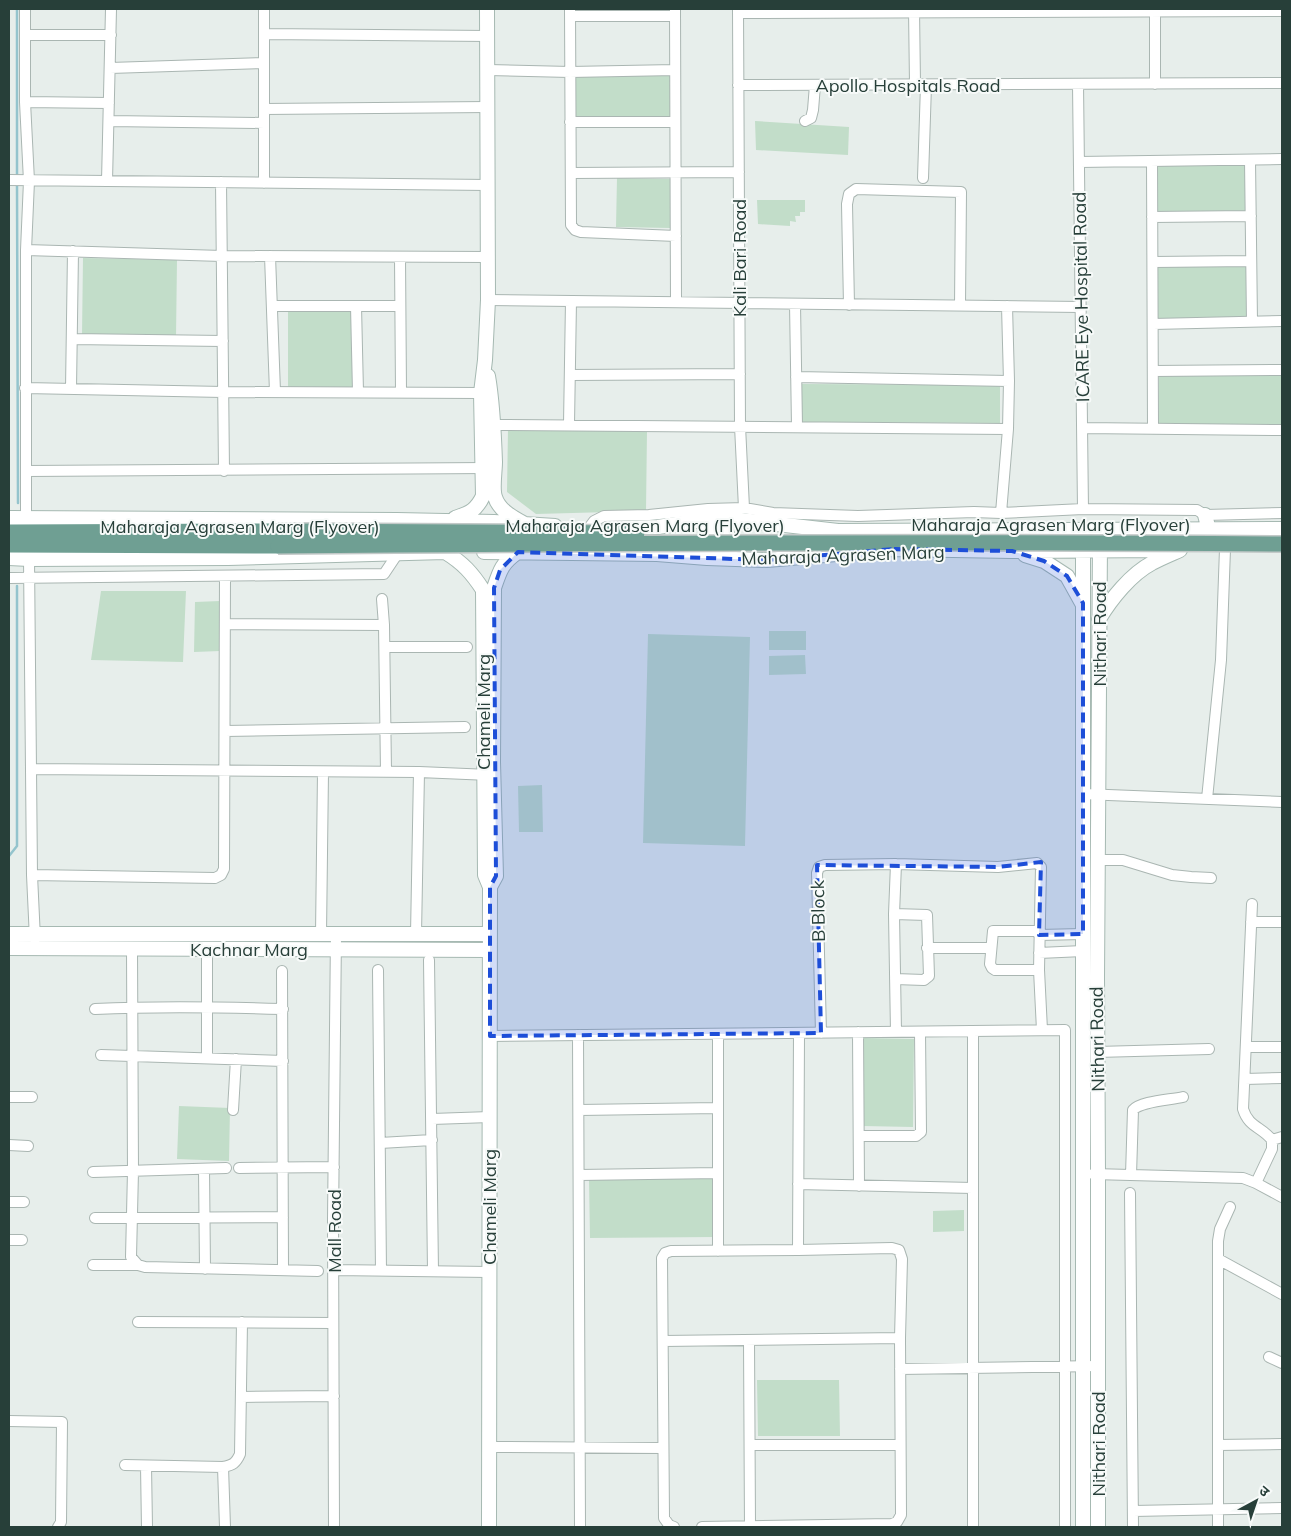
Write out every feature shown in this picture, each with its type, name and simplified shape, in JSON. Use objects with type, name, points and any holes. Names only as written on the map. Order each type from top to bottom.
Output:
[{"type":"main road","name":"Maharaja Agrasen Marg (Flyover)","points":[[9,532],[1282,534]]},
{"type":"main road","name":"Maharaja Agrasen Marg (Flyover)","points":[[9,545],[288,546],[756,542],[1282,544]]},
{"type":"street","points":[[25,9],[25,102],[29,180],[26,250],[26,518]]},
{"type":"street","points":[[108,181],[111,9]]},
{"type":"street","points":[[264,9],[264,183]]},
{"type":"street","points":[[487,9],[488,300],[485,360],[481,393],[494,496],[501,508],[513,518],[526,524]]},
{"type":"street","points":[[1155,10],[1155,84]]},
{"type":"street","points":[[738,11],[1282,11]]},
{"type":"street","name":"Kali Bari Road","points":[[738,11],[740,426],[744,508]]},
{"type":"street","points":[[914,11],[915,84]]},
{"type":"street","points":[[676,236],[581,232],[575,230],[571,225],[570,12],[675,13],[676,122],[676,172],[676,236],[676,302]]},
{"type":"street","points":[[264,34],[488,36]]},
{"type":"street","points":[[25,35],[111,35]]},
{"type":"street","points":[[110,68],[264,63]]},
{"type":"street","points":[[488,70],[570,72],[675,70]]},
{"type":"street","name":"Apollo Hospitals Road","points":[[738,85],[1282,83]]},
{"type":"street","name":"ICARE Eye Hospital Road","points":[[1078,84],[1083,509]]},
{"type":"street","points":[[805,121],[811,118],[815,85]]},
{"type":"street","points":[[923,178],[926,85]]},
{"type":"street","points":[[25,102],[109,103]]},
{"type":"street","points":[[264,109],[488,107]]},
{"type":"street","points":[[109,121],[264,123]]},
{"type":"street","points":[[570,122],[676,122]]},
{"type":"street","points":[[1250,160],[1252,322]]},
{"type":"street","points":[[1079,162],[1282,160]]},
{"type":"street","points":[[1152,161],[1153,429]]},
{"type":"street","points":[[571,173],[739,172]]},
{"type":"street","points":[[12,180],[488,185]]},
{"type":"street","points":[[221,182],[224,471]]},
{"type":"street","points":[[849,304],[846,204],[849,194],[856,189],[961,192],[960,306]]},
{"type":"street","points":[[1152,217],[1251,216]]},
{"type":"street","points":[[26,250],[222,256],[488,257]]},
{"type":"street","points":[[71,389],[73,251]]},
{"type":"street","points":[[270,256],[275,392]]},
{"type":"street","points":[[400,257],[401,392]]},
{"type":"street","points":[[1152,262],[1251,261]]},
{"type":"street","points":[[488,300],[1081,307]]},
{"type":"street","points":[[570,301],[570,424]]},
{"type":"street","points":[[795,304],[797,426]]},
{"type":"street","points":[[272,306],[400,306]]},
{"type":"street","points":[[356,306],[358,392]]},
{"type":"street","points":[[1001,513],[1008,429],[1009,380],[1006,306]]},
{"type":"street","points":[[1153,324],[1282,321]]},
{"type":"street","points":[[72,339],[223,341]]},
{"type":"street","points":[[442,521],[469,514],[479,505],[483,496],[489,468],[494,425],[485,360]]},
{"type":"street","points":[[1153,371],[1282,370]]},
{"type":"street","points":[[570,375],[740,374]]},
{"type":"street","points":[[796,377],[1009,380]]},
{"type":"street","points":[[26,388],[223,392],[481,393]]},
{"type":"street","points":[[494,425],[570,424],[1008,429]]},
{"type":"street","points":[[1082,428],[1282,430]]},
{"type":"street","points":[[26,471],[489,468]]},
{"type":"street","points":[[588,529],[594,520],[604,516],[649,515],[708,509],[744,508],[773,513],[858,516],[1083,509],[1197,510],[1204,515],[1209,530]]},
{"type":"street","points":[[1204,515],[1282,513]]},
{"type":"street","name":"Maharaja Agrasen Marg","points":[[9,518],[397,520],[494,522],[588,529],[658,526],[702,520],[732,519],[838,531],[1282,529]]},
{"type":"street","points":[[9,578],[384,574],[398,553],[397,520]]},
{"type":"street","points":[[657,554],[721,550],[726,546],[729,538],[725,530],[721,528],[684,529],[672,524]]},
{"type":"street","points":[[818,529],[828,538],[829,547],[821,556]]},
{"type":"street","points":[[1083,529],[1083,951],[1090,977]]},
{"type":"street","name":"Nithari Road","points":[[1083,1527],[1082,1174],[1090,977],[1098,860],[1099,619],[1102,529]]},
{"type":"street","points":[[1207,799],[1220,660],[1226,549]]},
{"type":"street","name":"Maharaja Agrasen Marg","points":[[9,558],[228,558],[445,552],[518,552],[657,554],[767,560],[894,550],[1100,551],[1282,549]]},
{"type":"street","points":[[1099,619],[1130,580],[1150,564],[1180,550]]},
{"type":"street","points":[[1012,551],[1044,561],[1067,576],[1083,603]]},
{"type":"street","name":"Chameli Marg","points":[[445,552],[460,561],[475,577],[483,590],[488,775],[496,876],[490,887],[489,1527]]},
{"type":"street","name":"Chameli Marg","points":[[488,775],[494,588],[500,570],[518,552]]},
{"type":"street","points":[[29,559],[32,875],[35,941]]},
{"type":"street","points":[[32,875],[215,878],[224,869],[225,576]]},
{"type":"street","points":[[382,599],[385,647],[386,772]]},
{"type":"street","points":[[225,624],[384,625]]},
{"type":"street","points":[[385,647],[467,647]]},
{"type":"street","points":[[225,730],[465,728]]},
{"type":"street","points":[[31,769],[419,772],[488,775]]},
{"type":"street","points":[[321,934],[323,772]]},
{"type":"street","points":[[416,934],[419,772]]},
{"type":"street","points":[[1083,794],[1282,802]]},
{"type":"street","points":[[1098,860],[1123,860],[1172,875],[1191,878],[1211,878]]},
{"type":"street","name":"B Block","points":[[821,1033],[817,872],[820,867],[825,865],[896,864],[998,867],[1037,863],[1041,867],[1039,970],[1042,1030]]},
{"type":"street","points":[[896,864],[894,914],[896,1032]]},
{"type":"street","points":[[1252,904],[1243,1109],[1252,1125],[1277,1139],[1256,1183]]},
{"type":"street","points":[[894,914],[927,915],[929,976],[924,980],[895,979]]},
{"type":"street","points":[[1251,922],[1282,922]]},
{"type":"street","points":[[1039,970],[995,970],[992,968],[990,964],[993,931],[1083,934]]},
{"type":"street","name":"Kachnar Marg","points":[[9,934],[35,941],[132,949],[490,950]]},
{"type":"street","name":"Kachnar Marg","points":[[9,948],[35,941],[321,934],[490,934]]},
{"type":"street","name":"Mall Road","points":[[334,1527],[333,1220],[336,934]]},
{"type":"street","points":[[928,948],[991,948]]},
{"type":"street","points":[[132,949],[133,1171],[131,1257],[138,1265]]},
{"type":"street","points":[[207,949],[207,1058]]},
{"type":"street","points":[[1039,953],[1083,951]]},
{"type":"street","points":[[429,960],[433,1271]]},
{"type":"street","points":[[378,970],[381,1270]]},
{"type":"street","points":[[282,971],[283,1270]]},
{"type":"street","name":"Nithari Road","points":[[1090,977],[1097,1052],[1098,1527]]},
{"type":"street","points":[[95,1009],[133,1007],[282,1009]]},
{"type":"street","points":[[490,1036],[1065,1030],[1065,1527]]},
{"type":"street","points":[[973,1031],[973,1527]]},
{"type":"street","points":[[858,1032],[859,1186]]},
{"type":"street","points":[[859,1136],[916,1136],[921,1132],[920,1032]]},
{"type":"street","points":[[798,1250],[799,1033]]},
{"type":"street","points":[[718,1034],[718,1251]]},
{"type":"street","points":[[578,1035],[580,1527]]},
{"type":"street","points":[[1246,1047],[1282,1047]]},
{"type":"street","points":[[1097,1052],[1209,1050]]},
{"type":"street","points":[[101,1055],[283,1061]]},
{"type":"street","points":[[233,1110],[236,1059]]},
{"type":"street","points":[[1245,1079],[1282,1078]]},
{"type":"street","points":[[9,1097],[32,1097]]},
{"type":"street","points":[[1131,1175],[1133,1110],[1136,1106],[1144,1104],[1183,1098]]},
{"type":"street","points":[[578,1110],[718,1108]]},
{"type":"street","points":[[432,1119],[490,1117]]},
{"type":"street","points":[[380,1143],[432,1140]]},
{"type":"street","points":[[9,1145],[28,1146]]},
{"type":"street","points":[[239,1168],[334,1167]]},
{"type":"street","points":[[93,1172],[226,1168]]},
{"type":"street","points":[[204,1169],[205,1269]]},
{"type":"street","points":[[579,1175],[718,1173]]},
{"type":"street","points":[[1082,1174],[1225,1176],[1243,1178],[1282,1197]]},
{"type":"street","points":[[798,1184],[973,1188]]},
{"type":"street","points":[[1130,1193],[1133,1527]]},
{"type":"street","points":[[9,1202],[24,1202]]},
{"type":"street","points":[[1218,1527],[1218,1241],[1220,1229],[1230,1207]]},
{"type":"street","points":[[95,1218],[283,1217]]},
{"type":"street","points":[[9,1240],[22,1240]]},
{"type":"street","points":[[674,1527],[664,1518],[662,1258],[665,1253],[671,1250],[892,1248],[899,1250],[902,1258],[900,1338],[901,1515],[898,1522],[892,1524],[702,1527]]},
{"type":"street","points":[[1218,1259],[1282,1294]]},
{"type":"street","points":[[93,1265],[318,1271]]},
{"type":"street","points":[[334,1270],[489,1272]]},
{"type":"street","points":[[138,1322],[333,1322]]},
{"type":"street","points":[[125,1465],[223,1467],[232,1465],[237,1461],[240,1454],[242,1322]]},
{"type":"street","points":[[662,1340],[900,1338]]},
{"type":"street","points":[[749,1340],[750,1526]]},
{"type":"street","points":[[1269,1357],[1282,1363]]},
{"type":"street","points":[[900,1369],[1098,1366]]},
{"type":"street","points":[[241,1397],[334,1396]]},
{"type":"street","points":[[9,1422],[62,1422],[61,1522],[58,1527]]},
{"type":"street","points":[[1218,1446],[1282,1444]]},
{"type":"street","points":[[750,1445],[900,1445]]},
{"type":"street","points":[[489,1447],[663,1448]]},
{"type":"street","points":[[146,1466],[147,1527]]},
{"type":"street","points":[[223,1467],[225,1527]]},
{"type":"street","points":[[1133,1511],[1282,1508]]},
{"type":"highlighted area","points":[[894,549],[1012,551],[1044,561],[1067,576],[1083,603],[1083,934],[1039,935],[1041,862],[998,867],[817,865],[821,1033],[490,1036],[490,887],[496,876],[494,588],[500,570],[518,552],[767,560]]},
{"type":"green space","points":[[575,9],[670,9],[670,15],[575,14]]},
{"type":"green space","points":[[574,75],[671,75],[671,118],[574,118]]},
{"type":"green space","points":[[755,121],[849,127],[848,155],[756,150]]},
{"type":"green space","points":[[1157,165],[1245,165],[1245,212],[1157,212]]},
{"type":"green space","points":[[617,178],[671,179],[670,228],[616,227]]},
{"type":"green space","points":[[757,200],[805,200],[805,212],[800,212],[800,216],[795,216],[796,222],[790,221],[790,226],[758,224]]},
{"type":"green space","points":[[83,258],[177,260],[176,337],[82,335]]},
{"type":"green space","points":[[1156,266],[1247,266],[1248,318],[1157,318]]},
{"type":"green space","points":[[288,309],[357,310],[356,389],[288,388]]},
{"type":"green space","points":[[1282,373],[1282,425],[1159,425],[1159,374]]},
{"type":"green space","points":[[802,384],[1000,385],[1000,423],[802,422]]},
{"type":"green space","points":[[508,429],[647,431],[646,511],[536,514],[507,492]]},
{"type":"green space","points":[[101,591],[186,591],[183,662],[91,660]]},
{"type":"green space","points":[[220,601],[220,651],[194,652],[195,602]]},
{"type":"green space","points":[[769,631],[806,631],[806,650],[769,650]]},
{"type":"green space","points":[[648,634],[750,637],[745,846],[643,843]]},
{"type":"green space","points":[[805,655],[806,674],[769,675],[769,656]]},
{"type":"green space","points":[[542,785],[543,832],[519,832],[518,786]]},
{"type":"green space","points":[[864,1038],[914,1039],[913,1127],[863,1126]]},
{"type":"green space","points":[[179,1106],[230,1108],[229,1161],[177,1159]]},
{"type":"green space","points":[[713,1178],[714,1237],[590,1238],[589,1180]]},
{"type":"green space","points":[[964,1210],[964,1231],[933,1232],[933,1211]]},
{"type":"green space","points":[[757,1380],[839,1380],[840,1436],[758,1436]]},
{"type":"waterway","points":[[17,9],[17,177]]},
{"type":"waterway","points":[[17,183],[18,503]]},
{"type":"waterway","points":[[9,856],[17,846],[17,586]]}]
